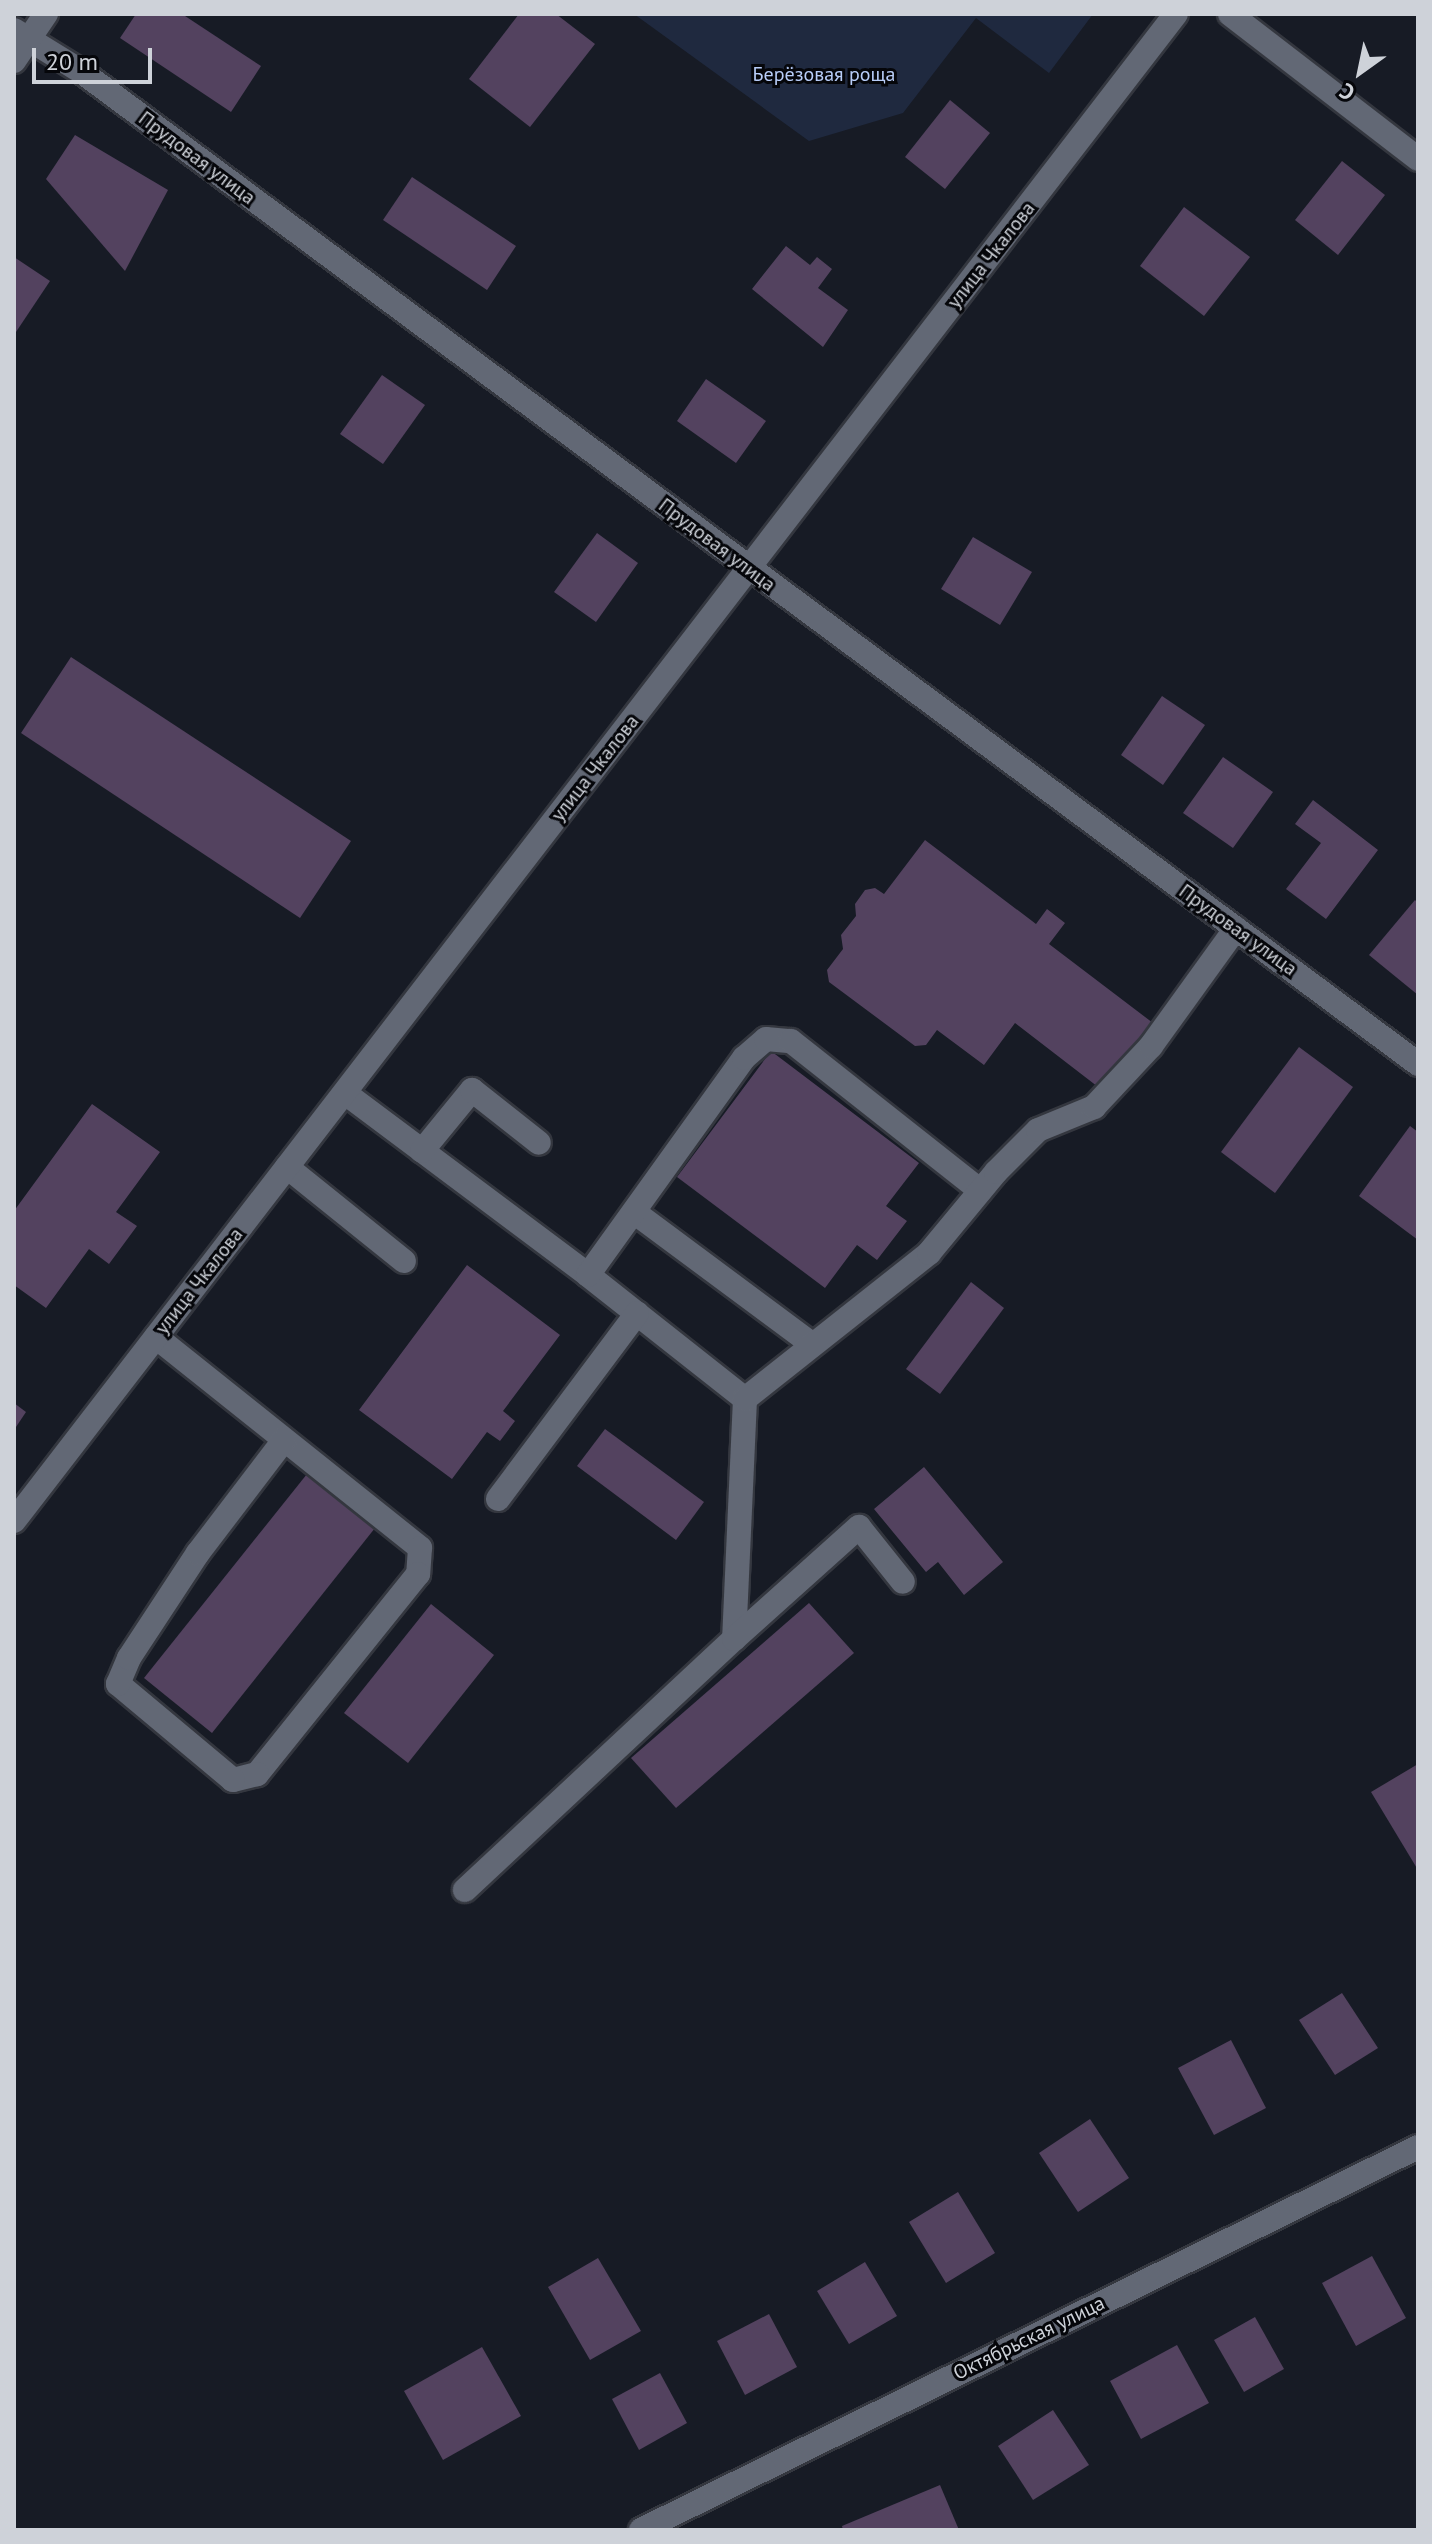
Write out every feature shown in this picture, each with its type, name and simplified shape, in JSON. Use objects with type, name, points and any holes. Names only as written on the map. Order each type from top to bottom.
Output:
[{"type":"street","points":[[14,61],[22,34],[46,14]]},
{"type":"street","name":"улица Чкалова","points":[[14,1521],[1176,14]]},
{"type":"street","points":[[1230,14],[1418,159]]},
{"type":"street","name":"Прудовая улица","points":[[22,34],[82,72],[1418,1064]]},
{"type":"street","points":[[734,1639],[745,1399],[929,1253],[980,1190],[1038,1130],[1094,1107],[1151,1046],[1236,928]]},
{"type":"street","points":[[588,1275],[744,1058],[766,1039],[791,1041],[980,1190]]},
{"type":"street","points":[[422,1151],[472,1090],[539,1143]]},
{"type":"street","points":[[345,1093],[588,1275],[745,1399]]},
{"type":"street","points":[[287,1167],[404,1261]]},
{"type":"street","points":[[634,1212],[812,1344]]},
{"type":"street","points":[[498,1499],[637,1313]]},
{"type":"street","points":[[156,1337],[420,1548],[418,1574],[257,1774],[233,1780],[118,1684],[129,1658],[198,1553],[284,1440]]},
{"type":"street","points":[[465,1890],[859,1527],[903,1582]]},
{"type":"street","name":"Октябрьская улица","points":[[641,2530],[1418,2147]]},
{"type":"green space","name":"Берёзовая роща","points":[[634,14],[1093,14],[1049,73],[976,18],[903,113],[809,141]]},
{"type":"building","points":[[136,14],[182,14],[261,66],[231,112],[120,38]]},
{"type":"building","points":[[519,14],[556,14],[595,44],[530,127],[469,79]]},
{"type":"building","points":[[950,100],[990,133],[945,189],[905,157]]},
{"type":"building","points":[[75,135],[168,190],[125,271],[46,179]]},
{"type":"building","points":[[1342,161],[1385,195],[1338,255],[1295,220]]},
{"type":"building","points":[[412,177],[516,246],[487,290],[383,220]]},
{"type":"building","points":[[1184,207],[1250,257],[1204,316],[1140,266]]},
{"type":"building","points":[[786,246],[810,265],[817,257],[832,269],[818,288],[848,310],[823,347],[752,289]]},
{"type":"building","points":[[14,257],[50,281],[14,335]]},
{"type":"building","points":[[382,375],[425,405],[383,464],[340,434]]},
{"type":"building","points":[[706,379],[766,421],[736,463],[677,421]]},
{"type":"building","points":[[597,533],[638,563],[596,622],[554,592]]},
{"type":"building","points":[[973,537],[1032,572],[1000,625],[941,589]]},
{"type":"building","points":[[71,657],[351,841],[300,918],[21,733]]},
{"type":"building","points":[[1162,696],[1205,725],[1163,785],[1121,755]]},
{"type":"building","points":[[1223,757],[1273,792],[1233,848],[1183,813]]},
{"type":"building","points":[[1313,800],[1378,850],[1326,919],[1286,889],[1321,843],[1295,824]]},
{"type":"building","points":[[925,840],[1036,924],[1047,909],[1065,923],[1049,944],[1153,1023],[1102,1090],[1015,1023],[984,1065],[937,1030],[926,1045],[915,1046],[829,982],[827,970],[843,949],[841,935],[856,916],[855,904],[865,890],[875,888],[884,894]]},
{"type":"building","points":[[1415,900],[1418,903],[1418,995],[1369,955]]},
{"type":"building","points":[[1299,1047],[1353,1087],[1275,1193],[1221,1152]]},
{"type":"building","points":[[771,1051],[919,1163],[886,1206],[907,1221],[877,1260],[857,1245],[825,1288],[677,1177]]},
{"type":"building","points":[[92,1104],[160,1152],[116,1212],[137,1226],[109,1264],[89,1249],[46,1308],[14,1285],[14,1211]]},
{"type":"building","points":[[1410,1126],[1418,1132],[1418,1240],[1359,1196]]},
{"type":"building","points":[[467,1265],[560,1335],[503,1411],[515,1421],[500,1441],[487,1432],[452,1479],[359,1410]]},
{"type":"building","points":[[971,1282],[1004,1308],[940,1394],[906,1369]]},
{"type":"building","points":[[14,1403],[26,1412],[14,1430]]},
{"type":"building","points":[[605,1429],[704,1502],[676,1540],[577,1466]]},
{"type":"building","points":[[924,1467],[1003,1562],[964,1595],[938,1562],[926,1572],[874,1509]]},
{"type":"building","points":[[307,1474],[375,1528],[212,1733],[144,1678]]},
{"type":"building","points":[[809,1603],[854,1653],[676,1808],[631,1758]]},
{"type":"building","points":[[431,1604],[494,1655],[408,1763],[344,1713]]},
{"type":"building","points":[[1418,1764],[1418,1870],[1371,1792]]},
{"type":"building","points":[[1342,1993],[1378,2048],[1335,2075],[1299,2020]]},
{"type":"building","points":[[1231,2040],[1266,2108],[1214,2135],[1178,2068]]},
{"type":"building","points":[[1090,2119],[1129,2178],[1078,2212],[1039,2153]]},
{"type":"building","points":[[958,2192],[995,2253],[946,2283],[909,2222]]},
{"type":"building","points":[[1372,2256],[1406,2318],[1356,2346],[1322,2283]]},
{"type":"building","points":[[598,2258],[641,2331],[590,2360],[548,2287]]},
{"type":"building","points":[[865,2262],[897,2316],[849,2344],[817,2291]]},
{"type":"building","points":[[769,2314],[797,2367],[745,2395],[717,2341]]},
{"type":"building","points":[[1255,2317],[1284,2369],[1244,2392],[1214,2340]]},
{"type":"building","points":[[1177,2345],[1209,2403],[1141,2439],[1110,2381]]},
{"type":"building","points":[[482,2347],[521,2416],[443,2460],[404,2391]]},
{"type":"building","points":[[660,2373],[687,2423],[639,2450],[612,2399]]},
{"type":"building","points":[[1053,2410],[1089,2465],[1033,2500],[998,2446]]},
{"type":"building","points":[[940,2485],[959,2530],[843,2530],[842,2526]]}]
